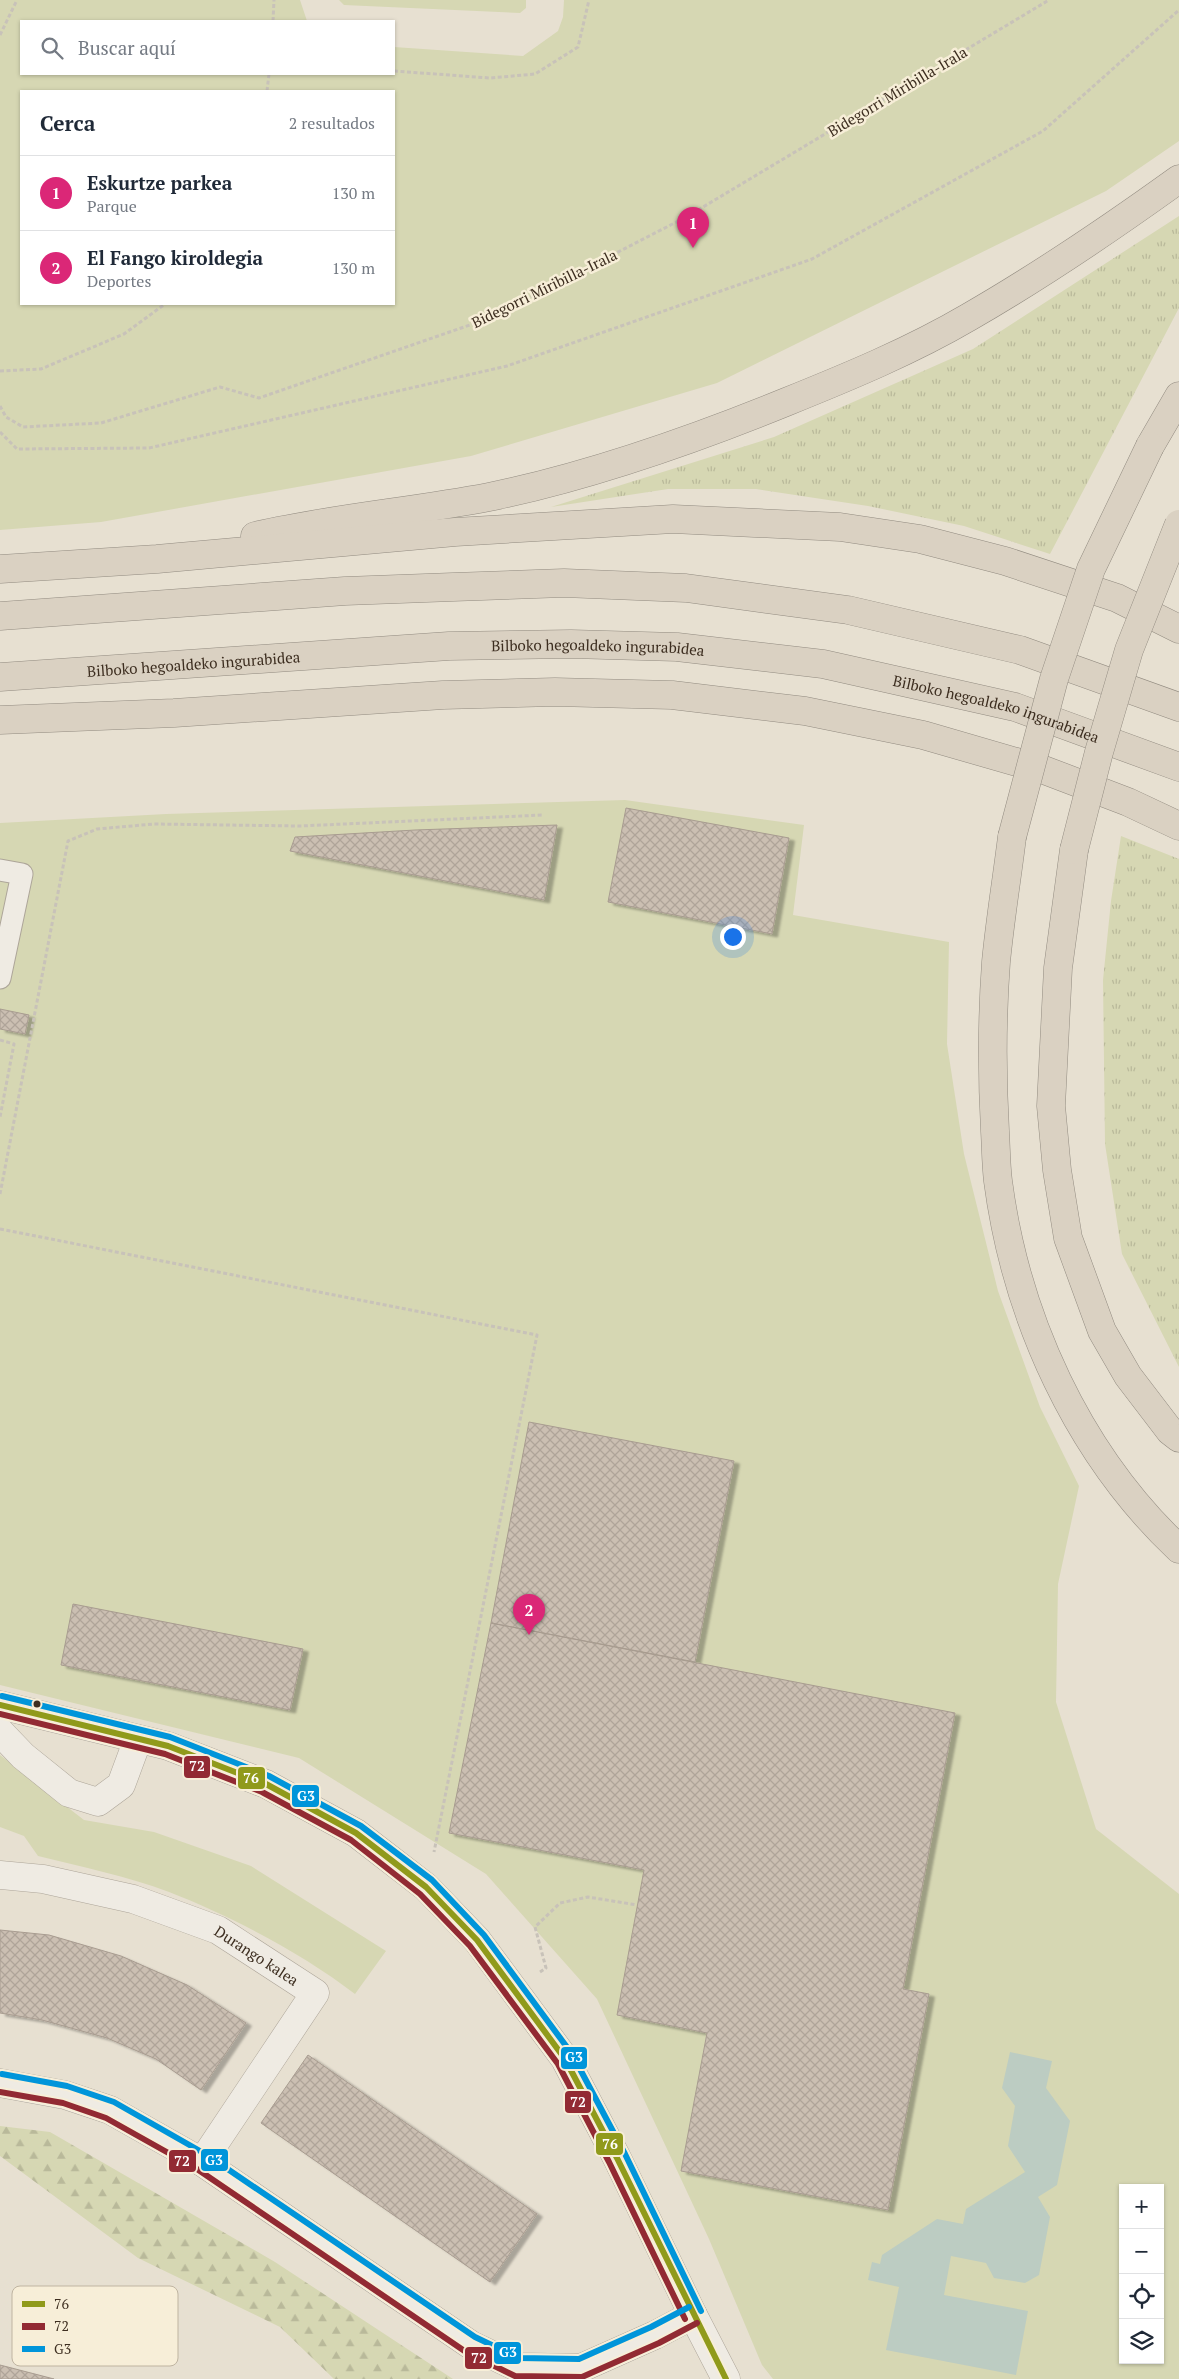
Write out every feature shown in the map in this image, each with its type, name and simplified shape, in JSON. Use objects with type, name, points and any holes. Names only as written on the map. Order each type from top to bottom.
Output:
[{"type":"highway","points":[[157,560],[297,526],[489,496],[593,470],[699,437],[858,372],[967,318],[1094,240],[1179,179]]},
{"type":"highway","points":[[1179,396],[1150,446],[1091,569],[1054,679],[1012,837],[996,963],[993,1095],[998,1181],[1016,1273],[1035,1332],[1065,1396],[1094,1446],[1127,1492],[1163,1535],[1179,1550]]},
{"type":"highway","points":[[0,569],[157,560],[455,532],[673,519],[840,528],[920,539],[1005,561],[1117,598],[1179,630]]},
{"type":"highway","points":[[1179,524],[1130,650],[1099,752],[1074,850],[1058,968],[1051,1106],[1057,1170],[1068,1238],[1102,1331],[1128,1376],[1170,1431],[1179,1438]]},
{"type":"highway","points":[[0,616],[345,592],[453,587],[564,583],[686,588],[848,610],[1020,650],[1179,707]]},
{"type":"highway","name":"Bilboko hegoaldeko ingurabidea","points":[[0,677],[449,646],[571,644],[677,647],[823,664],[1015,708],[1179,767]]},
{"type":"highway","points":[[0,720],[174,713],[443,695],[555,692],[672,695],[805,711],[923,735],[1044,770],[1128,802],[1179,826]]},
{"type":"street","points":[[0,1705],[168,1746],[266,1784],[356,1833],[426,1887],[477,1940],[516,1990],[565,2059],[617,2158],[726,2379]]},
{"type":"street","points":[[0,1732],[23,1756],[69,1793],[98,1802],[121,1785],[138,1739]]},
{"type":"street","name":"Durango kalea","points":[[0,1875],[43,1879],[133,1898],[218,1930],[315,1993],[202,2162]]},
{"type":"street","points":[[0,2084],[65,2094],[110,2110],[202,2162],[471,2345],[517,2367],[581,2368],[655,2335],[693,2315]]},
{"type":"lane","points":[[0,870],[22,874],[0,978]]},
{"type":"path","points":[[0,35],[17,0]]},
{"type":"path","points":[[273,20],[274,0]]},
{"type":"path","points":[[395,71],[490,78],[535,74],[578,47],[589,0]]},
{"type":"path","name":"Bidegorri Miribilla-Irala","points":[[0,406],[6,417],[23,427],[101,423],[220,387],[259,398],[490,318],[688,216],[1049,0]]},
{"type":"path","points":[[0,432],[17,449],[148,448],[507,366],[812,259],[1043,131],[1179,10]]},
{"type":"path","points":[[267,90],[269,75]]},
{"type":"path","points":[[0,372],[41,369],[124,334],[164,305]]},
{"type":"path","points":[[0,1194],[68,842],[97,829],[154,824],[300,826],[543,815]]},
{"type":"path","points":[[0,1040],[14,1044],[0,1117]]},
{"type":"path","points":[[0,1230],[537,1335],[441,1824],[426,1887]]},
{"type":"path","points":[[516,1990],[546,1968],[536,1927],[560,1903],[588,1897],[637,1905]]},
{"type":"green space","points":[[0,0],[300,0],[307,20],[20,20],[20,75],[395,75],[395,47],[523,56],[558,31],[563,17],[564,0],[1179,0],[1179,141],[1106,191],[717,383],[471,456],[101,522],[0,530]]},
{"type":"green space","points":[[339,0],[526,0],[526,8],[520,13],[344,5]]},
{"type":"green space","points":[[1179,216],[1179,308],[1050,554],[964,526],[868,506],[756,489],[668,489],[551,507],[774,437],[973,349]]},
{"type":"green space","points":[[625,800],[804,825],[793,915],[949,942],[947,1044],[964,1154],[998,1291],[1040,1407],[1079,1486],[1058,1584],[1056,1702],[1096,1829],[1179,1894],[1179,2379],[773,2379],[762,2365],[709,2239],[597,1999],[486,1874],[299,1758],[0,1685],[0,823],[166,814]]},
{"type":"green space","points":[[1121,836],[1179,859],[1179,1367],[1122,1254],[1105,1144],[1103,980],[1111,901]]},
{"type":"green space","points":[[0,1755],[84,1820],[154,1832],[251,1866],[386,1951],[355,1994],[290,1950],[217,1912],[137,1881],[38,1856],[24,1836],[0,1827]]},
{"type":"green space","points":[[0,2126],[50,2132],[275,2262],[453,2379],[334,2379],[280,2327],[138,2258],[0,2156]]},
{"type":"shaded area","points":[[1010,2052],[1052,2061],[1046,2088],[1070,2121],[1057,2185],[1038,2197],[1050,2217],[1039,2275],[1025,2283],[994,2278],[986,2263],[951,2256],[944,2295],[1028,2311],[1016,2375],[886,2350],[899,2287],[868,2280],[872,2262],[880,2264],[882,2255],[937,2219],[963,2224],[966,2209],[1025,2172],[1008,2146],[1015,2106],[1002,2088]]},
{"type":"building","points":[[626,808],[789,838],[772,934],[608,902]]},
{"type":"building","points":[[557,825],[544,900],[290,851],[295,837],[415,830]]},
{"type":"building","points":[[0,1009],[29,1015],[25,1034],[0,1029]]},
{"type":"building","points":[[529,1422],[734,1461],[695,1662],[491,1623]]},
{"type":"building","points":[[73,1604],[303,1649],[290,1710],[61,1665]]},
{"type":"building","points":[[491,1623],[955,1713],[903,1989],[929,1994],[888,2210],[681,2171],[707,2033],[617,2015],[644,1870],[449,1833]]},
{"type":"building","points":[[0,1930],[49,1935],[121,1956],[187,1985],[246,2023],[201,2090],[156,2059],[107,2038],[42,2020],[0,2013]]},
{"type":"building","points":[[308,2055],[537,2214],[490,2282],[261,2123]]},
{"type":"building","points":[[0,2365],[54,2379],[0,2379]]},
{"type":"transit line","name":"G3","points":[[2,1696],[170,1737],[269,1776],[361,1826],[432,1880],[484,1935],[572,2054],[625,2154],[701,2311]]},
{"type":"transit line","name":"76","points":[[0,1705],[168,1746],[266,1784],[356,1833],[426,1887],[477,1940],[565,2059],[617,2158],[726,2379]]},
{"type":"transit line","name":"72","points":[[0,1714],[165,1754],[262,1792],[351,1840],[420,1894],[470,1946],[558,2064],[609,2162],[685,2319]]},
{"type":"transit line","name":"G3","points":[[2,2074],[67,2086],[114,2102],[207,2155],[475,2337],[519,2358],[579,2359],[651,2327],[689,2307]]},
{"type":"transit line","name":"72","points":[[0,2092],[63,2103],[106,2118],[197,2169],[466,2352],[515,2376],[582,2377],[659,2343],[697,2323]]},
{"type":"place","name":"Eskurtze parkea","points":[[693,248]]},
{"type":"place","name":"El Fango kiroldegia","points":[[529,1635]]}]
